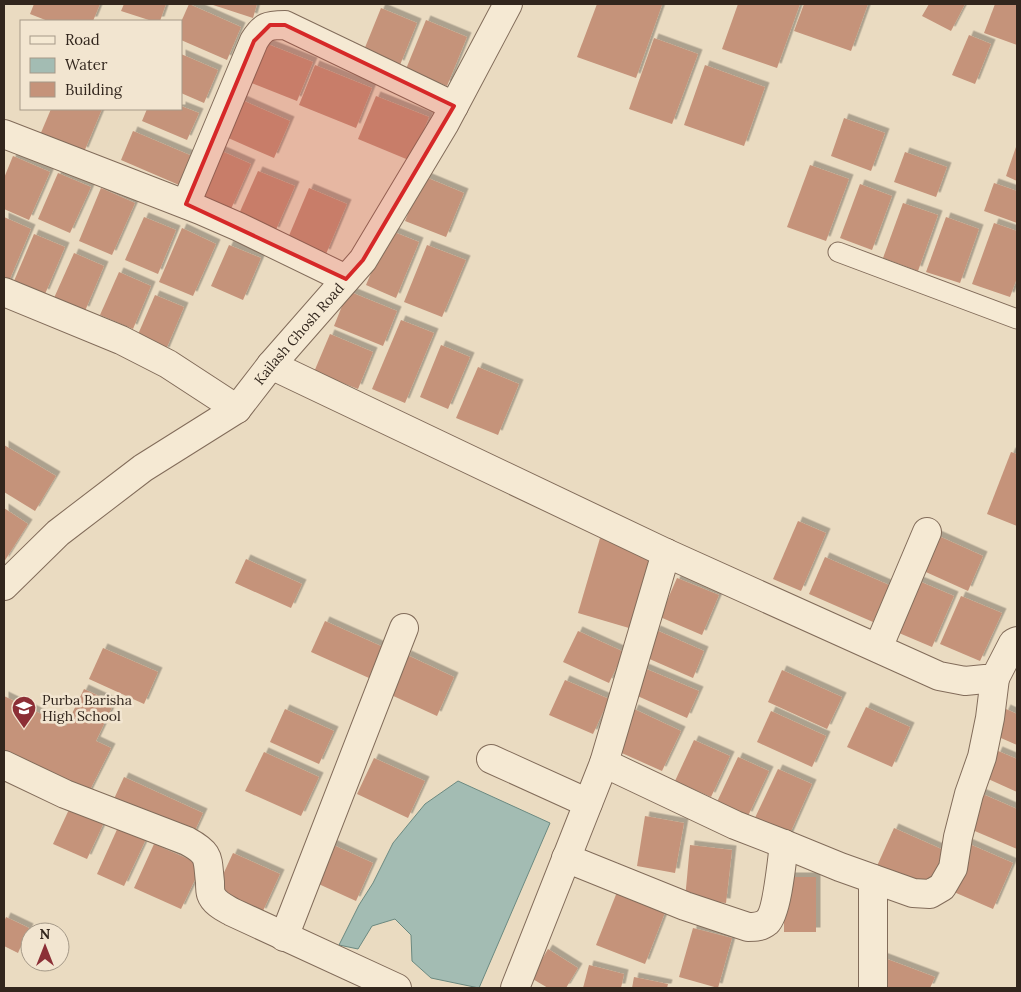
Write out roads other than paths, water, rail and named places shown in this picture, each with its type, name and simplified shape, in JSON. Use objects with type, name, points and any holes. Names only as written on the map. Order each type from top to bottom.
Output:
[{"type":"street","name":"Kailash Ghosh Road","points":[[7,578],[58,533],[143,468],[237,409],[271,366],[364,260],[445,123],[508,4]]},
{"type":"street","points":[[186,204],[254,41],[260,31],[270,25],[285,25],[454,106]]},
{"type":"street","points":[[4,134],[186,204],[239,227],[346,280]]},
{"type":"street","points":[[4,292],[121,340],[168,364],[237,409]]},
{"type":"street","points":[[271,366],[666,552],[939,676],[965,681],[995,678]]},
{"type":"street","points":[[878,648],[927,532]]},
{"type":"street","points":[[515,988],[604,762],[666,552]]},
{"type":"street","points":[[284,937],[404,628]]},
{"type":"street","points":[[604,762],[735,824],[784,844],[913,893],[930,894],[942,887],[953,868],[958,837],[969,794],[982,757],[990,718],[995,678],[1013,643],[1017,641]]},
{"type":"street","points":[[491,759],[588,803]]},
{"type":"street","points":[[4,765],[65,794],[187,841],[206,855],[209,865],[211,895],[219,904],[284,937],[397,988]]},
{"type":"street","points":[[566,858],[685,906],[748,927],[758,927],[768,922],[774,907],[784,844]]},
{"type":"street","points":[[873,879],[873,988]]},
{"type":"lane","points":[[838,252],[1017,319]]},
{"type":"water","points":[[458,781],[550,823],[479,988],[431,978],[412,961],[411,935],[395,919],[372,926],[358,949],[339,945],[393,843],[425,804]]},
{"type":"place","name":"Purba Barisha High School","points":[[24,729]]}]
